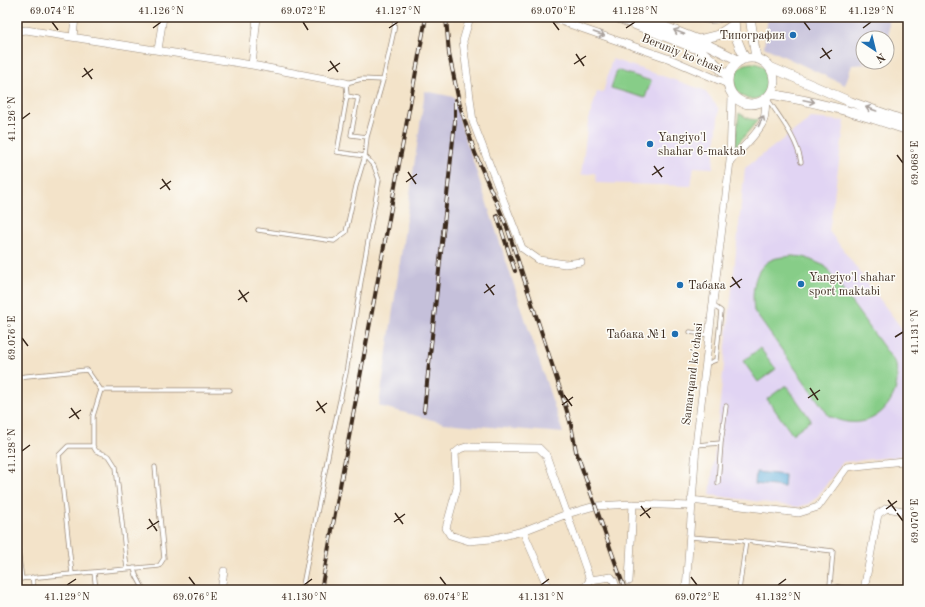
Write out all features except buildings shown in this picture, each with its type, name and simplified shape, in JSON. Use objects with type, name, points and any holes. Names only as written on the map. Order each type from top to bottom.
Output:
[{"type":"main road","name":"Beruniy ko'chasi","points":[[616,17],[700,50],[713,61],[728,81],[732,94]]},
{"type":"main road","name":"Beruniy ko'chasi","points":[[640,17],[698,40],[742,60]]},
{"type":"main road","points":[[750,17],[756,58]]},
{"type":"main road","points":[[698,40],[718,36],[733,21]]},
{"type":"main road","points":[[732,94],[737,100],[744,103],[751,105],[759,103],[768,97],[774,88],[775,80],[770,67],[764,61],[756,58],[742,60],[733,21]]},
{"type":"main road","name":"Beruniy ko'chasi","points":[[728,81],[730,70],[734,65],[742,60]]},
{"type":"main road","points":[[770,67],[851,102],[908,122]]},
{"type":"main road","points":[[768,97],[812,102],[879,120],[908,130]]},
{"type":"street","points":[[73,37],[75,17]]},
{"type":"street","points":[[158,50],[163,17]]},
{"type":"street","points":[[252,65],[256,17]]},
{"type":"street","points":[[470,17],[463,41],[473,122],[522,248],[539,260],[565,264],[581,262]]},
{"type":"street","name":"Beruniy ko'chasi","points":[[549,17],[560,19],[728,81]]},
{"type":"street","points":[[699,17],[716,21],[724,17]]},
{"type":"street","points":[[17,31],[26,30],[158,50],[252,65],[346,83]]},
{"type":"street","name":"Samarqand ko'chasi","points":[[686,590],[696,445],[730,161],[732,94]]},
{"type":"street","points":[[730,161],[753,135],[762,122],[768,97]]},
{"type":"street","points":[[17,109],[17,146]]},
{"type":"street","points":[[590,580],[567,514],[546,455],[539,448],[466,448],[460,449],[456,453],[456,488],[446,528],[450,535],[468,541],[491,539],[523,531],[567,514],[595,506],[691,503],[799,513],[818,507],[847,467],[903,461],[908,458]]},
{"type":"street","points":[[629,581],[633,504]]},
{"type":"street","points":[[864,590],[878,514],[887,508],[908,512]]},
{"type":"street","points":[[523,531],[549,590]]},
{"type":"street","points":[[222,590],[224,571]]},
{"type":"street","points":[[578,590],[586,586],[590,580],[611,577],[617,590]]},
{"type":"lane","points":[[258,230],[334,241],[346,232],[356,186],[365,156],[367,137],[383,80],[394,30],[395,17]]},
{"type":"lane","points":[[302,590],[330,446],[346,374],[379,180],[374,166],[365,156],[337,152],[347,96],[346,83],[362,79],[383,80]]},
{"type":"lane","points":[[347,96],[358,98],[351,135],[367,137]]},
{"type":"lane","points":[[768,97],[792,136],[799,152],[801,162]]},
{"type":"lane","points":[[706,364],[716,360],[721,311],[713,305]]},
{"type":"lane","points":[[690,332],[709,335]]},
{"type":"lane","points":[[17,377],[86,370],[101,390]]},
{"type":"lane","points":[[101,390],[230,390]]},
{"type":"lane","points":[[101,390],[93,416],[93,446],[96,451],[109,456],[116,467],[127,569]]},
{"type":"lane","points":[[718,483],[726,406]]},
{"type":"lane","points":[[696,445],[721,443]]},
{"type":"lane","points":[[72,574],[59,455],[68,446],[93,446]]},
{"type":"lane","points":[[17,579],[159,566],[164,558],[154,467]]},
{"type":"lane","points":[[689,537],[746,541],[834,551],[830,585],[851,590]]},
{"type":"lane","points":[[740,590],[746,541]]},
{"type":"lane","points":[[17,544],[22,579]]},
{"type":"lane","points":[[134,568],[144,590]]},
{"type":"lane","points":[[94,572],[96,590]]},
{"type":"lane","points":[[32,578],[34,590]]},
{"type":"shaded area","points":[[768,17],[889,17],[889,30],[855,30],[855,65],[852,65],[845,85],[764,47]]},
{"type":"shaded area","name":"Yangiyo'l shahar 6-maktab","points":[[612,59],[704,90],[719,109],[713,168],[694,167],[691,186],[597,183],[595,173],[581,175],[588,122],[597,92],[603,93]]},
{"type":"shaded area","points":[[425,91],[454,97],[462,128],[563,433],[444,423],[379,406]]},
{"type":"shaded area","name":"Yangiyo'l shahar sport maktabi","points":[[811,118],[845,121],[829,231],[908,337],[907,449],[902,456],[843,462],[817,497],[809,504],[798,507],[710,495],[745,168]]},
{"type":"green space","points":[[756,63],[765,68],[769,74],[769,88],[765,94],[756,99],[748,99],[739,94],[735,88],[734,77],[739,68],[745,64]]},
{"type":"green space","points":[[617,70],[651,81],[645,98],[611,88]]},
{"type":"green space","points":[[739,113],[749,119],[758,120],[735,147]]},
{"type":"green space","points":[[792,256],[804,257],[825,266],[896,364],[897,384],[890,401],[884,410],[868,420],[849,422],[829,416],[754,311],[753,290],[760,270],[765,264],[773,259]]},
{"type":"green space","points":[[760,348],[776,369],[758,382],[743,361]]},
{"type":"green space","points":[[786,385],[811,420],[792,434],[767,399]]},
{"type":"water","points":[[756,472],[785,475],[784,487],[755,484]]},
{"type":"railway","points":[[321,590],[426,17]]},
{"type":"railway","points":[[446,17],[449,54],[460,106],[475,153],[507,227],[563,398],[571,425],[576,451],[625,590]]},
{"type":"railway","points":[[424,411],[455,121],[455,100]]},
{"type":"railway","points":[[497,216],[515,271]]},
{"type":"place","name":"Типография","points":[[793,35]]},
{"type":"place","name":"Yangiyo'l shahar 6-maktab","points":[[650,144]]},
{"type":"place","name":"Yangiyo'l shahar sport maktabi","points":[[801,284]]},
{"type":"place","name":"Табака","points":[[680,285]]},
{"type":"place","name":"Табака №1","points":[[675,334]]}]
